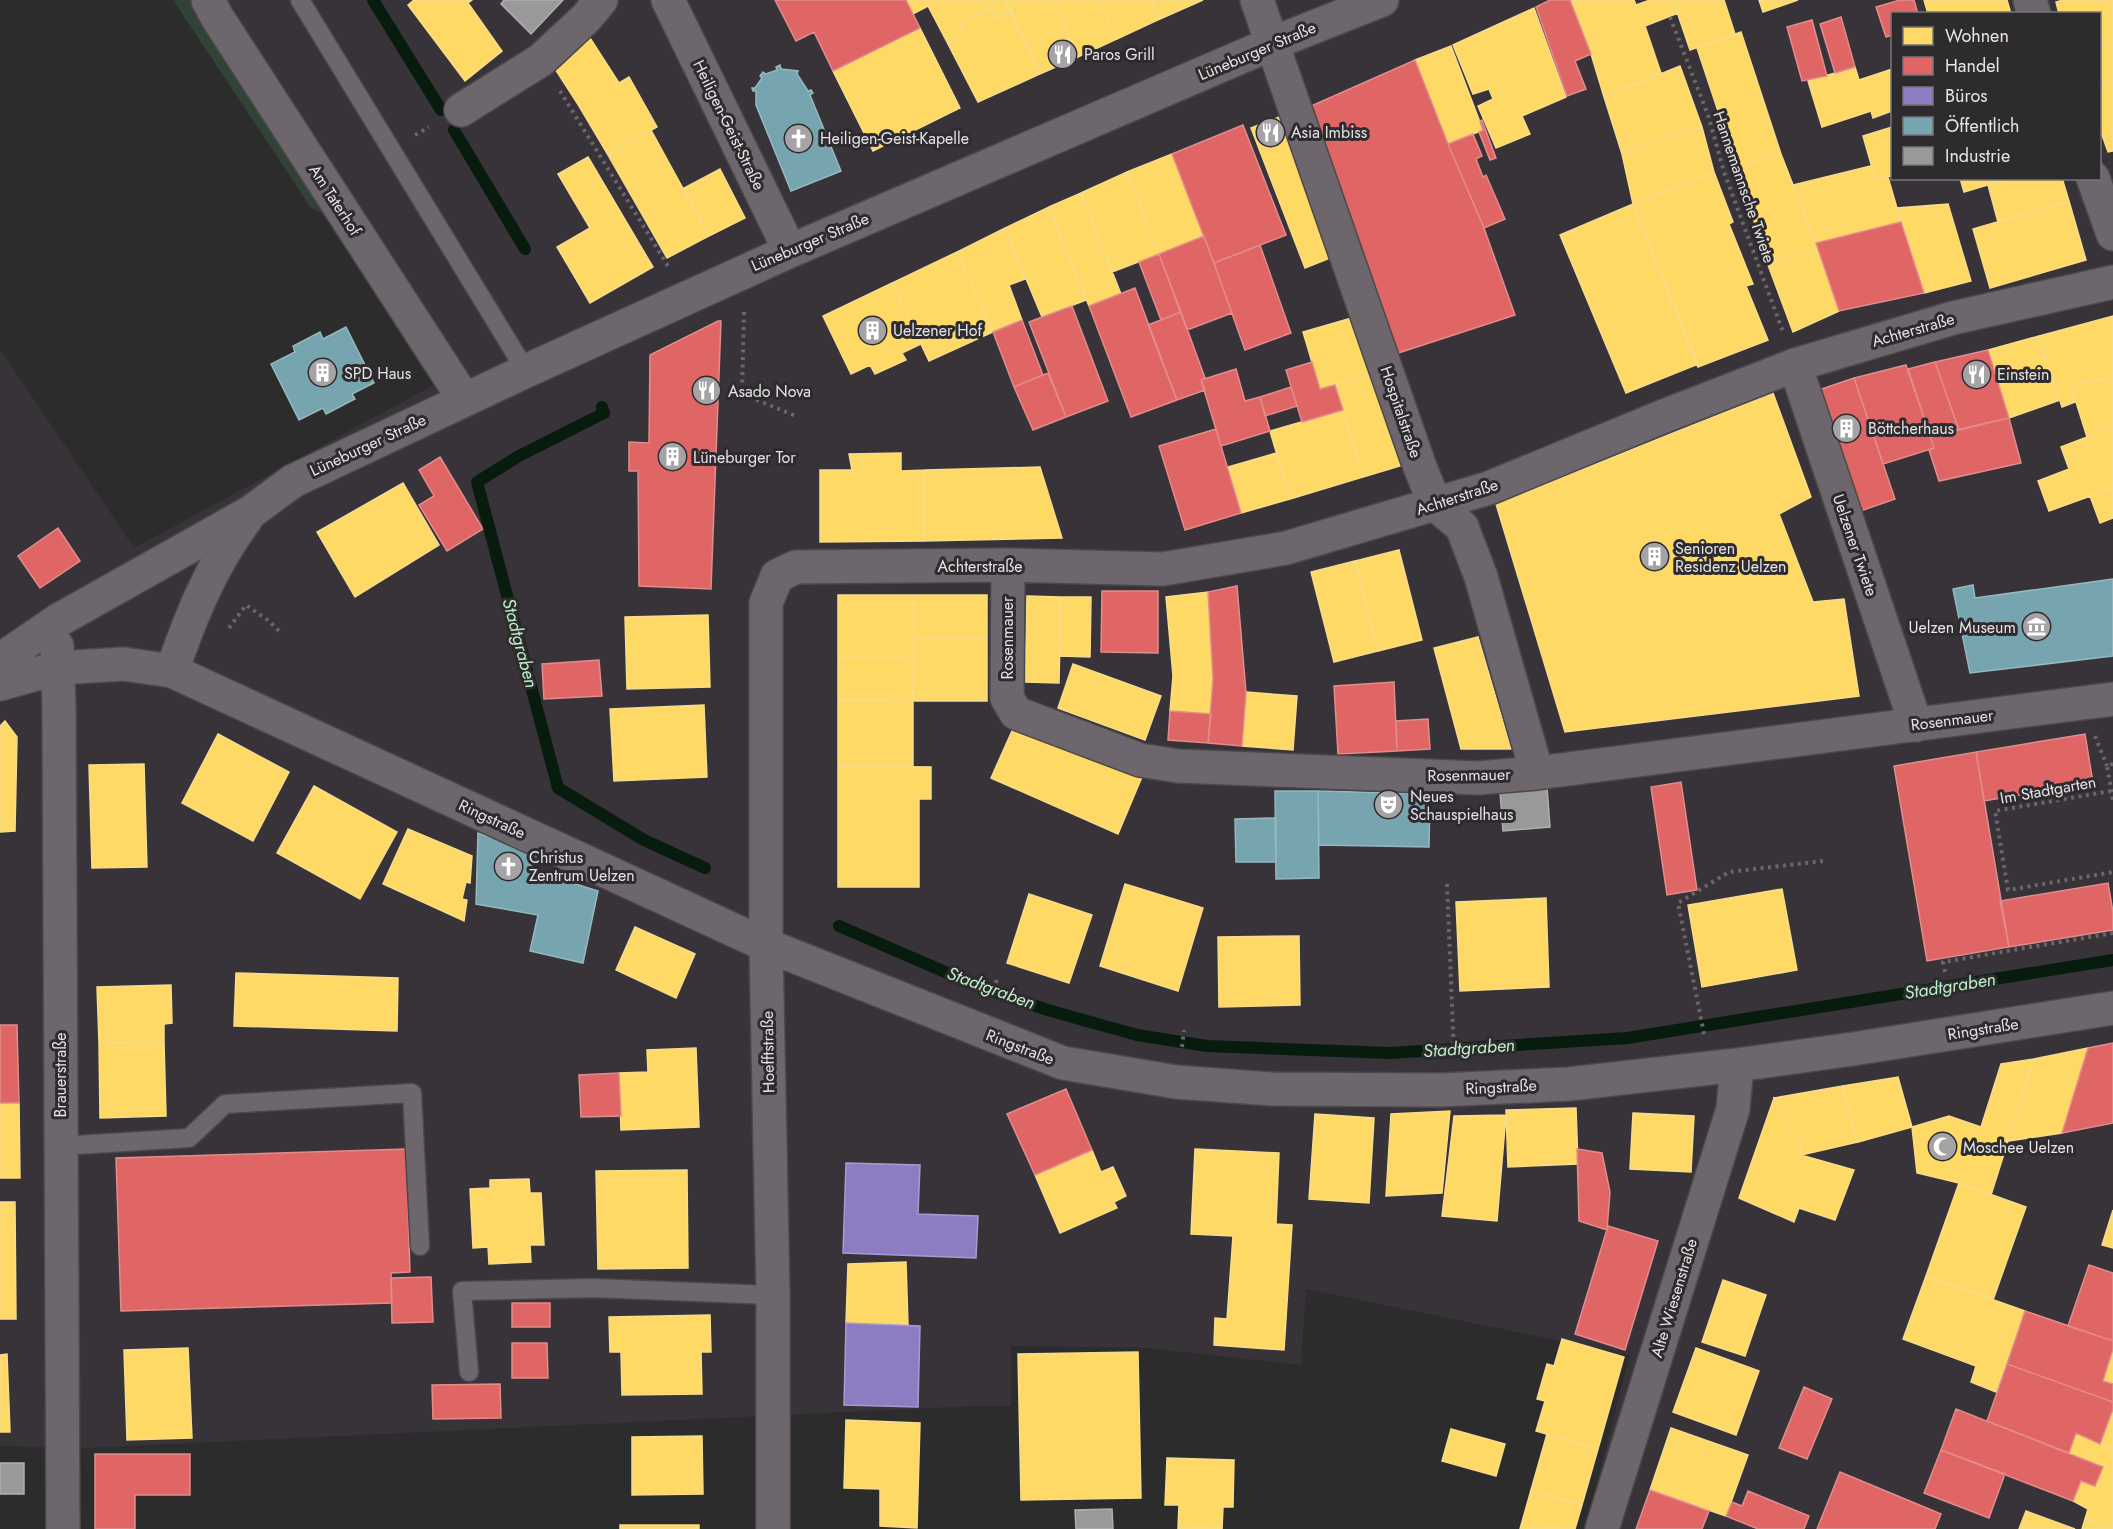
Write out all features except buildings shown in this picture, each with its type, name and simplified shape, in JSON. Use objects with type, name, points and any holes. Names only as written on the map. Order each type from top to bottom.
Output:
[{"type":"street","name":"Am Taterhof","points":[[208,0],[464,399]]},
{"type":"street","points":[[461,110],[541,60],[586,18],[601,0]]},
{"type":"street","name":"Heiligen-Geist-Straße","points":[[668,0],[790,251]]},
{"type":"street","name":"Hospitalstraße","points":[[1257,0],[1416,456],[1436,504],[1462,527],[1481,577],[1537,773]]},
{"type":"street","name":"Lüneburger Straße","points":[[0,660],[57,621],[252,512],[293,481],[464,399],[790,251],[1271,44],[1382,0]]},
{"type":"street","points":[[2094,180],[2113,234]]},
{"type":"street","name":"Achterstraße","points":[[777,576],[796,567],[1008,565],[1163,569],[1286,548],[1489,488],[1795,365],[1953,318],[2113,282]]},
{"type":"street","name":"Uelzener Twiete","points":[[1795,365],[1916,725]]},
{"type":"street","name":"Lüneburger Straße","points":[[172,671],[191,616],[225,547],[252,512]]},
{"type":"street","name":"Rosenmauer","points":[[1008,565],[1007,698],[1016,713],[1140,760],[1178,766],[1478,778],[1537,773],[2113,699]]},
{"type":"street","name":"Hoefftstraße","points":[[773,1529],[772,1295],[766,945],[766,603],[777,576]]},
{"type":"street","name":"Brauerstraße","points":[[57,621],[63,1529]]},
{"type":"street","name":"Ringstraße","points":[[0,684],[57,668],[124,664],[172,671],[766,945],[1063,1064],[1176,1082],[1273,1089],[1456,1090],[1569,1084],[1737,1065],[2113,1008]]},
{"type":"street","name":"Alte Wiesenstraße","points":[[1602,1529],[1733,1109],[1737,1065]]},
{"type":"lane","points":[[300,0],[526,371]]},
{"type":"lane","points":[[60,1146],[189,1138],[225,1104],[412,1093],[420,1246]]},
{"type":"lane","points":[[469,1372],[462,1291],[593,1288],[772,1295]]},
{"type":"path","name":"Hannemannsche Twiete","points":[[1670,17],[1708,115],[1724,172],[1795,365]]},
{"type":"path","points":[[541,60],[687,298]]},
{"type":"path","points":[[391,149],[461,110]]},
{"type":"path","points":[[745,271],[742,394],[796,416]]},
{"type":"path","points":[[227,632],[246,604],[279,631]]},
{"type":"path","name":"Im Stadtgarten","points":[[2113,764],[2107,766],[2113,801]]},
{"type":"path","name":"Im Stadtgarten","points":[[2111,791],[1995,811],[2008,890],[2113,872]]},
{"type":"path","points":[[1705,1037],[1678,903],[1729,872],[1823,861]]},
{"type":"path","points":[[1447,884],[1454,1061]]},
{"type":"path","points":[[1945,972],[1943,962],[2113,933]]},
{"type":"path","points":[[988,1004],[997,979]]},
{"type":"path","points":[[1181,1056],[1184,1029]]},
{"type":"shaded area","points":[[221,0],[2113,0],[2113,1529],[1585,1529],[1630,1355],[1306,1289],[1301,1365],[1147,1348],[1011,1346],[1011,1406],[86,1448],[0,1446],[0,349],[134,548],[460,371]]},
{"type":"green space","points":[[173,0],[201,0],[328,212],[320,212],[311,208]]},
{"type":"waterway","name":"Stadtgraben","points":[[373,0],[441,110]]},
{"type":"waterway","name":"Stadtgraben","points":[[454,130],[525,249]]},
{"type":"waterway","name":"Stadtgraben","points":[[602,407],[604,413],[519,456],[477,482],[558,788],[644,840],[705,868]]},
{"type":"waterway","name":"Stadtgraben","points":[[839,926],[982,988],[1051,1011],[1137,1035],[1207,1046],[1390,1053],[1627,1038],[2113,960]]},
{"type":"place","name":"Paros Grill","points":[[1063,54]]},
{"type":"place","name":"Asia Imbiss","points":[[1270,132]]},
{"type":"place","name":"Heiligen-Geist-Kapelle","points":[[799,138]]},
{"type":"place","name":"Uelzener Hof","points":[[872,330]]},
{"type":"place","name":"SPD Haus","points":[[323,373]]},
{"type":"place","name":"Einstein","points":[[1976,374]]},
{"type":"place","name":"Asado Nova","points":[[707,391]]},
{"type":"place","name":"Böttcherhaus","points":[[1847,428]]},
{"type":"place","name":"Lüneburger Tor","points":[[672,457]]},
{"type":"place","name":"Senioren Residenz Uelzen","points":[[1654,557]]},
{"type":"place","name":"Uelzen Museum","points":[[2037,627]]},
{"type":"place","name":"Neues Schauspielhaus","points":[[1389,805]]},
{"type":"place","name":"Christus Zentrum Uelzen","points":[[508,866]]},
{"type":"place","name":"Moschee Uelzen","points":[[1942,1147]]}]
